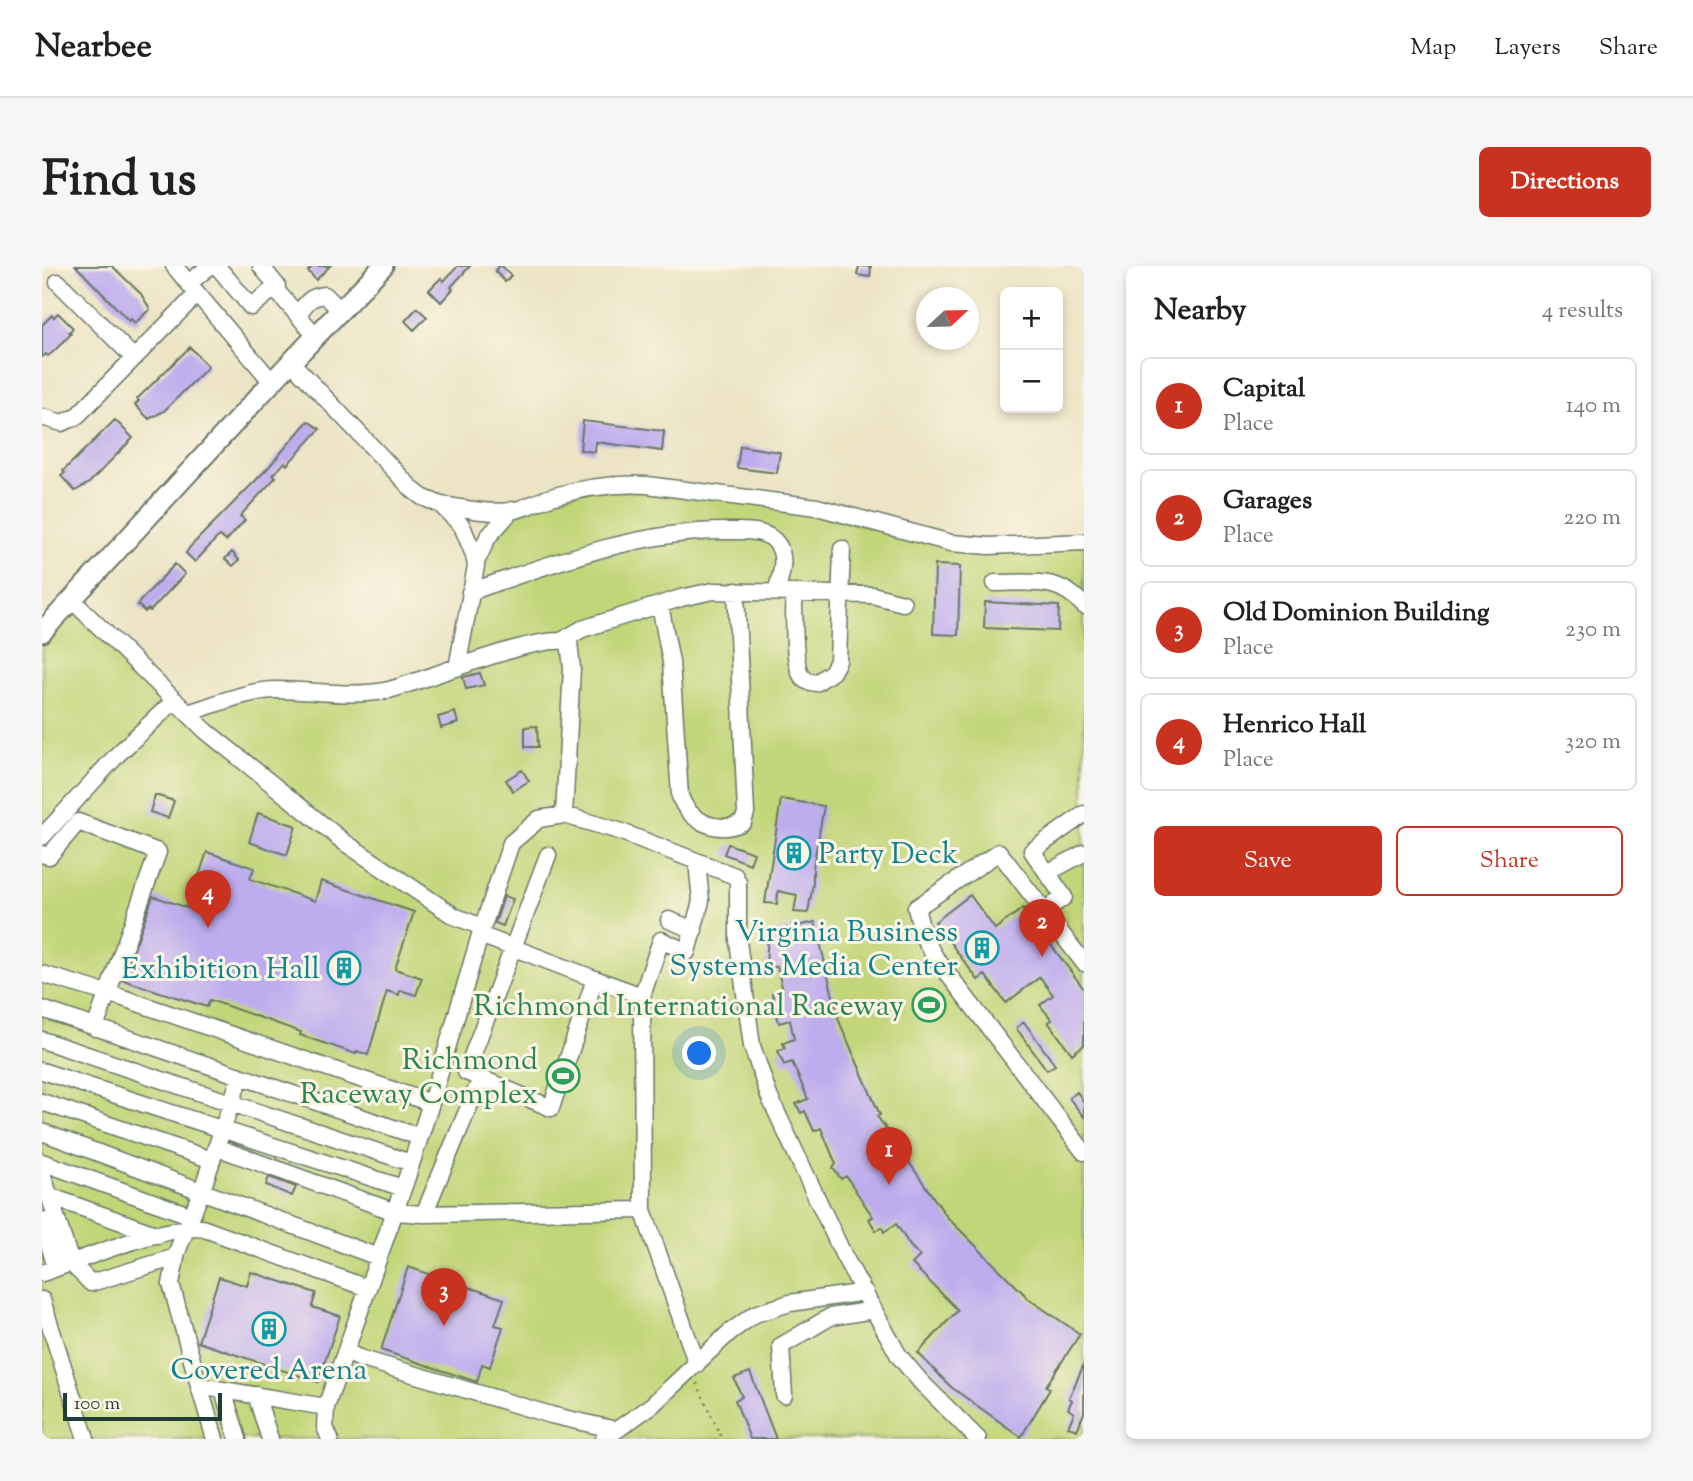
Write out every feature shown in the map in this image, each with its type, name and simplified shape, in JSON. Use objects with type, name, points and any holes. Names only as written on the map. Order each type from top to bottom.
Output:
[{"type":"main road","points":[[45,624],[383,266]]},
{"type":"street","points":[[174,266],[272,382]]},
{"type":"street","points":[[42,417],[55,422],[68,422],[134,358],[210,266]]},
{"type":"street","points":[[217,266],[251,307],[277,286],[261,266]]},
{"type":"street","points":[[58,282],[134,358]]},
{"type":"street","points":[[274,288],[316,336]]},
{"type":"street","points":[[298,315],[306,303],[320,295],[325,295],[341,311]]},
{"type":"street","points":[[291,362],[413,490],[441,505],[480,511],[512,510],[560,494],[627,484],[817,507],[951,543],[989,546],[1084,542]]},
{"type":"street","points":[[441,505],[465,532],[476,562]]},
{"type":"street","points":[[457,668],[476,562],[488,537],[512,510]]},
{"type":"street","points":[[470,592],[562,561],[667,535],[708,531],[756,531],[778,545],[782,557],[776,592]]},
{"type":"street","points":[[794,593],[799,672],[805,680],[816,683],[832,672],[838,661],[842,549]]},
{"type":"street","points":[[995,583],[1055,584],[1072,593],[1084,607]]},
{"type":"street","points":[[188,713],[257,692],[275,690],[344,693],[388,690],[524,647],[563,640],[582,629],[713,591],[872,595],[903,603]]},
{"type":"street","points":[[660,605],[671,662],[680,796],[684,808],[703,824],[735,826],[743,822],[746,813],[736,591]]},
{"type":"street","points":[[71,599],[206,731],[344,842],[454,916],[512,948],[642,996]]},
{"type":"street","points":[[563,640],[571,646],[572,668],[564,815]]},
{"type":"street","points":[[42,837],[118,754],[175,700]]},
{"type":"street","points":[[1045,911],[1064,897],[1032,851],[1084,814]]},
{"type":"street","points":[[326,1435],[326,1407],[420,1137],[481,931],[511,843],[539,819],[564,815],[619,831],[735,876],[738,882],[738,941],[752,1046],[769,1096],[844,1256],[899,1356],[978,1439]]},
{"type":"street","points":[[42,854],[49,856],[78,822],[158,852],[113,995],[95,1028]]},
{"type":"street","points":[[1084,963],[999,852],[916,908],[924,939],[935,957],[1084,1152]]},
{"type":"street","points":[[1047,873],[1084,853]]},
{"type":"street","points":[[548,855],[466,1072],[551,1108],[595,979]]},
{"type":"street","points":[[694,1367],[643,1210],[642,996],[661,940],[687,952],[701,901],[697,862]]},
{"type":"street","points":[[669,920],[694,930]]},
{"type":"street","points":[[42,974],[113,995],[431,1103]]},
{"type":"street","points":[[411,1163],[42,1040],[46,1011],[420,1137]]},
{"type":"street","points":[[42,1071],[403,1188]]},
{"type":"street","points":[[215,1439],[171,1284],[176,1257],[240,1077]]},
{"type":"street","points":[[424,1214],[481,1079]]},
{"type":"street","points":[[42,1102],[395,1212],[424,1214],[643,1210]]},
{"type":"street","points":[[42,1132],[378,1256]]},
{"type":"street","points":[[42,1162],[209,1230],[367,1288]]},
{"type":"street","points":[[42,1173],[50,1196],[56,1268]]},
{"type":"street","points":[[50,1196],[158,1235]]},
{"type":"street","points":[[42,1220],[56,1268]]},
{"type":"street","points":[[56,1268],[190,1222]]},
{"type":"street","points":[[56,1268],[91,1283],[176,1257]]},
{"type":"street","points":[[346,1352],[610,1434],[652,1405],[730,1332],[755,1314],[790,1303],[865,1292]]},
{"type":"street","points":[[42,1300],[86,1439]]},
{"type":"street","points":[[784,1395],[781,1346],[830,1317],[874,1310]]},
{"type":"street","points":[[199,1386],[326,1407]]},
{"type":"street","points":[[223,1390],[237,1439]]},
{"type":"street","points":[[256,1395],[270,1439]]},
{"type":"path","points":[[694,1367],[722,1439]]},
{"type":"green space","name":"Richmond Raceway Complex","points":[[591,488],[747,497],[911,537],[1084,545],[1084,1439],[42,1439],[42,632],[71,599],[188,713],[247,696],[343,693],[456,668],[476,566],[512,510]]},
{"type":"building","points":[[76,266],[112,266],[141,294],[150,309],[135,323],[131,319],[129,321]]},
{"type":"building","points":[[313,266],[330,266],[316,280],[308,271]]},
{"type":"building","points":[[458,266],[470,266],[441,302],[429,290],[441,278],[444,281]]},
{"type":"building","points":[[499,266],[511,276],[505,282],[495,271]]},
{"type":"building","points":[[859,266],[871,267],[870,277],[857,275]]},
{"type":"building","points":[[417,308],[427,317],[414,330],[405,321]]},
{"type":"building","points":[[58,313],[73,328],[69,332],[71,334],[48,356],[46,354],[42,357],[42,325]]},
{"type":"building","points":[[190,347],[208,367],[164,411],[149,419],[135,405],[139,401],[137,399]]},
{"type":"building","points":[[115,420],[133,438],[89,483],[75,491],[61,476],[65,473],[63,471]]},
{"type":"building","points":[[308,421],[320,429],[287,465],[285,462],[273,475],[276,477],[240,516],[245,520],[226,541],[220,536],[217,538],[195,562],[186,553],[190,547],[267,469]]},
{"type":"building","points":[[583,421],[664,431],[662,451],[596,442],[595,452],[580,450]]},
{"type":"building","points":[[740,446],[780,452],[777,473],[737,468]]},
{"type":"building","points":[[232,552],[239,560],[233,566],[225,559]]},
{"type":"building","points":[[175,564],[185,574],[150,611],[148,609],[145,612],[138,605],[140,601]]},
{"type":"building","points":[[935,565],[960,566],[958,635],[933,634]]},
{"type":"building","points":[[985,602],[1059,606],[1058,631],[984,628]]},
{"type":"building","points":[[480,673],[484,685],[466,689],[463,677]]},
{"type":"building","points":[[455,712],[458,723],[441,728],[438,717]]},
{"type":"building","points":[[537,726],[538,747],[525,747],[525,727]]},
{"type":"building","points":[[522,770],[529,781],[513,791],[506,780]]},
{"type":"building","points":[[155,795],[174,801],[168,818],[150,812]]},
{"type":"building","name":"Party Deck","points":[[781,799],[824,806],[808,913],[794,912],[797,895],[778,891],[777,904],[765,903]]},
{"type":"building","points":[[258,813],[296,826],[287,855],[249,842]]},
{"type":"building","points":[[728,844],[754,853],[750,864],[724,854]]},
{"type":"building","points":[[207,852],[254,868],[250,879],[315,901],[321,881],[414,912],[395,969],[422,978],[416,995],[400,990],[399,995],[387,991],[368,1055],[357,1051],[356,1054],[300,1035],[301,1032],[210,1000],[207,1007],[123,980],[153,896],[188,908]]},
{"type":"building","points":[[970,895],[995,929],[1023,908],[1084,989],[1084,1045],[1072,1054],[1048,1022],[1052,1020],[1040,1005],[1053,995],[1040,977],[1006,1003],[985,975],[978,980],[935,922]]},
{"type":"building","points":[[504,896],[513,899],[503,926],[495,923]]},
{"type":"building","points":[[815,922],[839,1021],[880,1115],[877,1116],[947,1217],[1030,1300],[1080,1334],[1046,1386],[1050,1389],[1021,1437],[951,1387],[918,1353],[958,1310],[912,1264],[920,1256],[896,1224],[884,1232],[882,1227],[876,1231],[869,1219],[873,1217],[846,1176],[841,1179],[833,1168],[836,1164],[821,1128],[814,1131],[805,1111],[801,1113],[796,1104],[808,1099],[792,1062],[784,1065],[778,1051],[785,1048],[783,1043],[794,1039],[790,1020],[779,1023],[772,994],[783,991],[777,967],[766,966],[768,933]]},
{"type":"building","points":[[1024,1022],[1055,1065],[1047,1070],[1016,1028]]},
{"type":"building","points":[[1077,1092],[1084,1102],[1084,1117],[1069,1098]]},
{"type":"building","points":[[269,1177],[296,1187],[292,1196],[266,1185]]},
{"type":"building","points":[[408,1267],[504,1299],[495,1325],[503,1327],[490,1367],[482,1364],[477,1382],[381,1350]]},
{"type":"building","name":"Covered Arena","points":[[251,1272],[316,1293],[312,1307],[340,1316],[318,1382],[198,1342],[219,1277],[247,1286]]},
{"type":"building","points":[[1084,1364],[1084,1413],[1077,1430],[1068,1427],[1074,1413],[1068,1409],[1072,1400],[1069,1398]]},
{"type":"building","points":[[750,1372],[776,1439],[750,1439],[735,1400],[742,1397],[734,1378]]},
{"type":"place","name":"Party Deck","points":[[794,853]]},
{"type":"place","name":"Henrico Hall","points":[[208,928]]},
{"type":"place","name":"Virginia Business Systems Media Center","points":[[982,948]]},
{"type":"place","name":"Garages","points":[[1042,957]]},
{"type":"place","name":"Exhibition Hall","points":[[344,968]]},
{"type":"place","name":"Richmond International Raceway","points":[[929,1005]]},
{"type":"place","name":"Richmond Raceway Complex","points":[[563,1076]]},
{"type":"place","name":"Capital","points":[[889,1185]]},
{"type":"place","name":"Old Dominion Building","points":[[444,1326]]},
{"type":"place","name":"Covered Arena","points":[[269,1329]]}]
